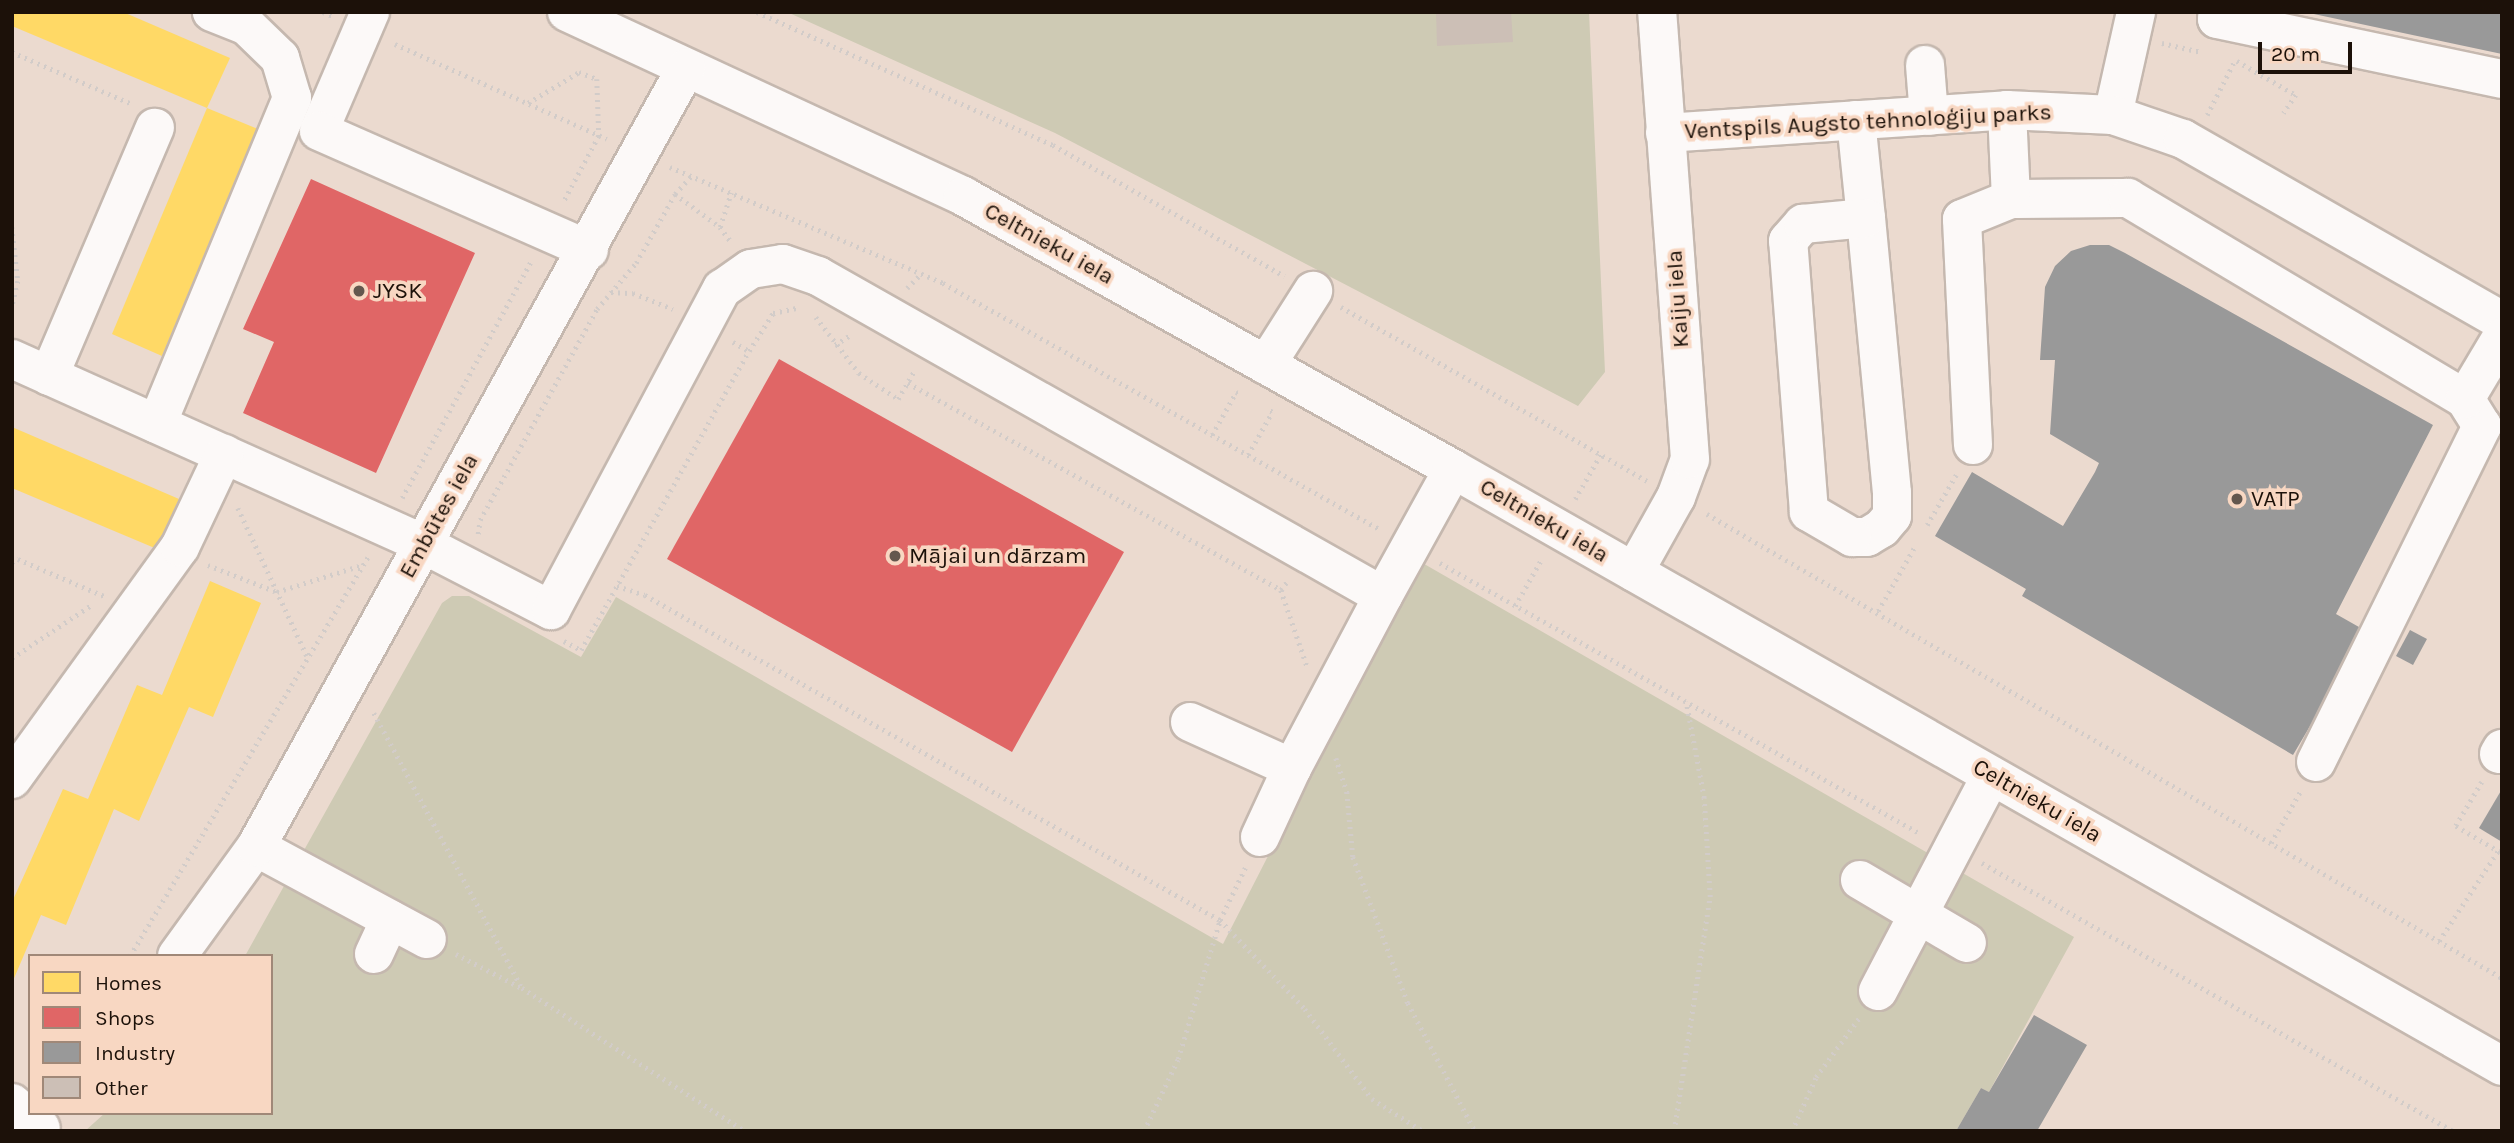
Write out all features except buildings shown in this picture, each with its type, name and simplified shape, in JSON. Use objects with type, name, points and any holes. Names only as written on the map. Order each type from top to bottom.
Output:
[{"type":"street","points":[[157,424],[292,98],[279,58],[247,26],[212,12]]},
{"type":"street","points":[[370,12],[319,131],[589,250]]},
{"type":"street","name":"Celtnieku iela","points":[[567,12],[963,196],[1453,469],[2502,1066]]},
{"type":"street","name":"Kaiju iela","points":[[1634,572],[1676,497],[1690,459],[1657,12]]},
{"type":"street","points":[[2113,115],[2136,12]]},
{"type":"street","points":[[2219,12],[2217,19],[2502,79]]},
{"type":"street","points":[[1925,65],[1929,116]]},
{"type":"street","name":"Embūtes iela","points":[[178,954],[256,847],[589,250],[686,68]]},
{"type":"street","points":[[2007,110],[2011,199]]},
{"type":"street","name":"Ventspils Augsto tehnoloģiju parks","points":[[1665,133],[2007,110],[2113,115],[2183,139],[2502,321]]},
{"type":"street","points":[[1856,120],[1866,218],[1892,516],[1867,537],[1852,537],[1809,512],[1788,241],[1803,224],[1866,218]]},
{"type":"street","points":[[49,376],[155,128]]},
{"type":"street","points":[[1973,445],[1962,219],[2011,199],[2128,198],[2465,400],[2482,426],[2316,762]]},
{"type":"street","points":[[12,359],[423,544],[551,610],[722,289],[751,269],[782,264],[818,276],[1383,596]]},
{"type":"street","points":[[1266,365],[1312,291]]},
{"type":"street","points":[[2465,400],[2502,337]]},
{"type":"street","points":[[12,779],[180,547],[224,454]]},
{"type":"street","points":[[1260,837],[1292,768],[1453,469]]},
{"type":"street","points":[[1190,722],[1292,768]]},
{"type":"street","points":[[1878,991],[1992,776]]},
{"type":"street","points":[[256,847],[427,939]]},
{"type":"street","points":[[1860,880],[1967,943]]},
{"type":"street","points":[[374,954],[390,919]]},
{"type":"street","points":[[12,1103],[28,1114]]},
{"type":"path","points":[[757,12],[1053,145],[1676,497],[2502,978]]},
{"type":"path","points":[[2158,42],[2209,54]]},
{"type":"path","points":[[12,52],[143,109],[155,128]]},
{"type":"path","points":[[2222,57],[2235,60],[2296,95],[2284,113]]},
{"type":"path","points":[[2203,122],[2235,60]]},
{"type":"path","points":[[528,103],[579,72],[591,76],[597,79],[599,136]]},
{"type":"path","points":[[474,570],[481,554],[480,520],[597,309],[636,263],[675,194],[691,176]]},
{"type":"path","points":[[720,227],[731,193]]},
{"type":"path","points":[[12,227],[18,281],[12,308]]},
{"type":"path","points":[[558,638],[581,650],[773,313],[786,307],[804,310]]},
{"type":"path","points":[[812,311],[859,373],[898,400],[932,340]]},
{"type":"path","points":[[908,383],[1282,590],[1347,792],[1353,858],[1409,1003],[1475,1131]]},
{"type":"path","points":[[1212,435],[1236,391],[1248,398]]},
{"type":"path","points":[[1248,455],[1272,412],[1260,405]]},
{"type":"path","points":[[1574,501],[1601,454]]},
{"type":"path","points":[[236,505],[307,656]]},
{"type":"path","points":[[1515,606],[1548,547]]},
{"type":"path","points":[[1282,590],[1305,551]]},
{"type":"path","points":[[12,562],[18,559],[106,596]]},
{"type":"path","points":[[208,565],[277,592],[363,565]]},
{"type":"path","points":[[617,586],[645,595],[1220,920],[1305,1009],[1372,1099],[1423,1131]]},
{"type":"path","points":[[1674,1131],[1710,897],[1704,798],[1686,702]]},
{"type":"path","points":[[374,713],[522,988]]},
{"type":"path","points":[[2439,941],[2500,852],[2456,826],[2501,751]]},
{"type":"path","points":[[2271,843],[2316,762]]},
{"type":"path","points":[[1143,1131],[1178,1059],[1220,920],[1260,837]]},
{"type":"path","points":[[427,939],[522,988],[745,1131]]},
{"type":"path","points":[[1792,1131],[1816,1077],[1878,991]]},
{"type":"shaded area","points":[[787,12],[1589,12],[1605,372],[1578,406],[1055,133]]},
{"type":"shaded area","points":[[1419,561],[2074,937],[1989,1092],[1981,1088],[1956,1131],[85,1131],[103,1115],[273,1115],[273,954],[246,954],[442,603],[452,596],[469,596],[581,657],[616,597],[1223,944]]},
{"type":"place","name":"JYSK","points":[[359,291]]},
{"type":"place","name":"VATP","points":[[2237,499]]},
{"type":"place","name":"Mājai un dārzam","points":[[895,556]]}]
